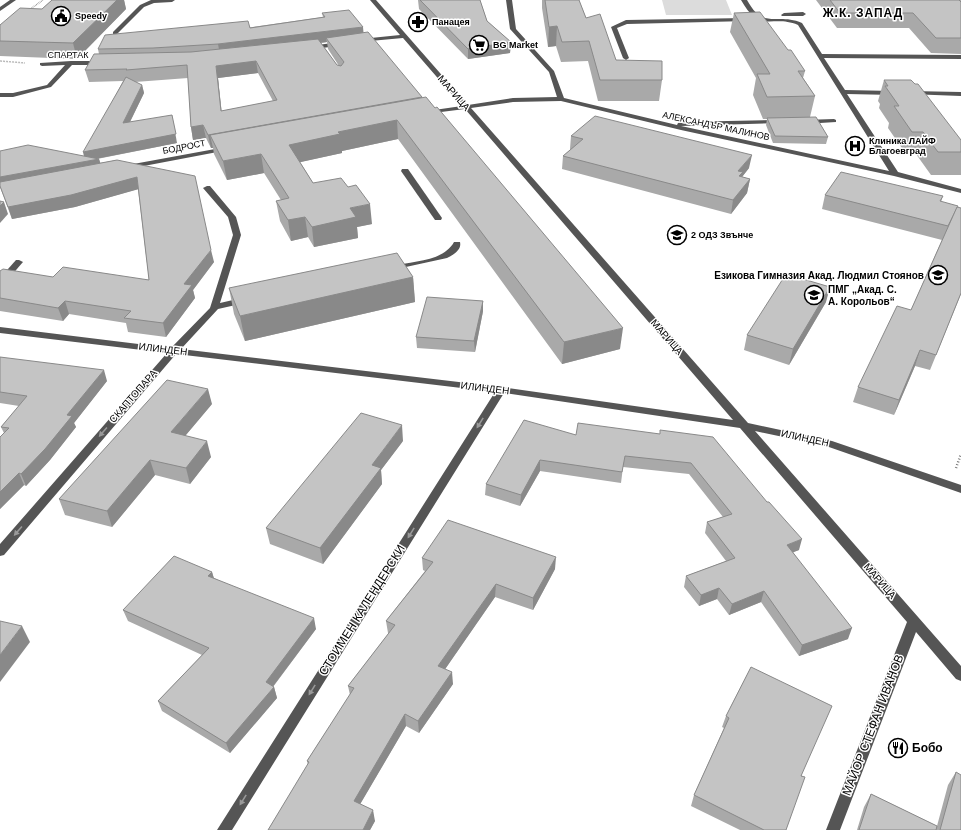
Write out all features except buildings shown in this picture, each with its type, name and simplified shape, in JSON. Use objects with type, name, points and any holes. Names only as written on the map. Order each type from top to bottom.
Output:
[{"type":"street","points":[[0,9],[14,0]]},
{"type":"street","points":[[115,32],[142,6],[155,0],[172,0]]},
{"type":"street","name":"МАРИЦА","points":[[373,0],[961,675]]},
{"type":"street","points":[[509,0],[513,29],[552,72],[561,99]]},
{"type":"street","points":[[744,0],[754,15],[768,20]]},
{"type":"street","points":[[754,15],[802,14]]},
{"type":"street","points":[[626,58],[614,27],[618,24],[626,22],[791,20],[800,24],[842,92],[896,174]]},
{"type":"street","points":[[357,42],[404,36]]},
{"type":"street","points":[[299,49],[350,43]]},
{"type":"street","points":[[321,46],[325,52]]},
{"type":"street","points":[[820,56],[961,57]]},
{"type":"street","points":[[0,95],[13,95],[49,86],[71,63]]},
{"type":"street","name":"СПАРТАК","points":[[42,64],[111,63]]},
{"type":"street","points":[[842,92],[898,93]]},
{"type":"street","points":[[906,93],[961,94]]},
{"type":"street","name":"АЛЕКСАНДЪР МАЛИНОВ","points":[[466,106],[513,100],[561,99],[664,124],[896,174],[961,191]]},
{"type":"street","points":[[423,114],[466,106]]},
{"type":"street","points":[[795,122],[834,121]]},
{"type":"street","points":[[664,124],[788,122]]},
{"type":"street","name":"БОДРОСТ","points":[[119,169],[231,148]]},
{"type":"street","points":[[405,171],[438,218]]},
{"type":"street","name":"СКАПТОПАРА","points":[[0,552],[174,350],[215,307],[237,235],[232,217],[207,188]]},
{"type":"street","points":[[384,270],[444,256],[456,249],[457,244]]},
{"type":"street","points":[[0,283],[19,262]]},
{"type":"street","points":[[215,307],[253,299]]},
{"type":"street","name":"ИЛИНДЕН","points":[[0,330],[501,390],[722,420],[828,443],[961,489]]},
{"type":"street","name":"СТОИМЕН КАЛЕНДЕРСКИ","points":[[224,830],[501,390]]},
{"type":"street","name":"МАЙОР СТЕФАН ИВАНОВ","points":[[833,830],[914,621]]},
{"type":"path","points":[[0,61],[42,64]]},
{"type":"shaded area","points":[[662,0],[726,0],[732,15],[666,15]]},
{"type":"place","name":"Speedy","points":[[61,16]]},
{"type":"place","name":"Панацея","points":[[418,22]]},
{"type":"place","name":"BG Market","points":[[479,45]]},
{"type":"place","name":"Клиника ЛАЙФ Благоевград","points":[[855,146]]},
{"type":"place","name":"2 ОДЗ Звънче","points":[[677,235]]},
{"type":"place","name":"Езикова Гимназия Акад. Людмил Стоянов","points":[[938,275]]},
{"type":"place","name":"ПМГ „Акад. С. А. Корольов“","points":[[814,295]]},
{"type":"place","name":"Бобо","points":[[898,748]]},
{"type":"district","name":"Ж.К. ЗАПАД","points":[[863,13]]}]
